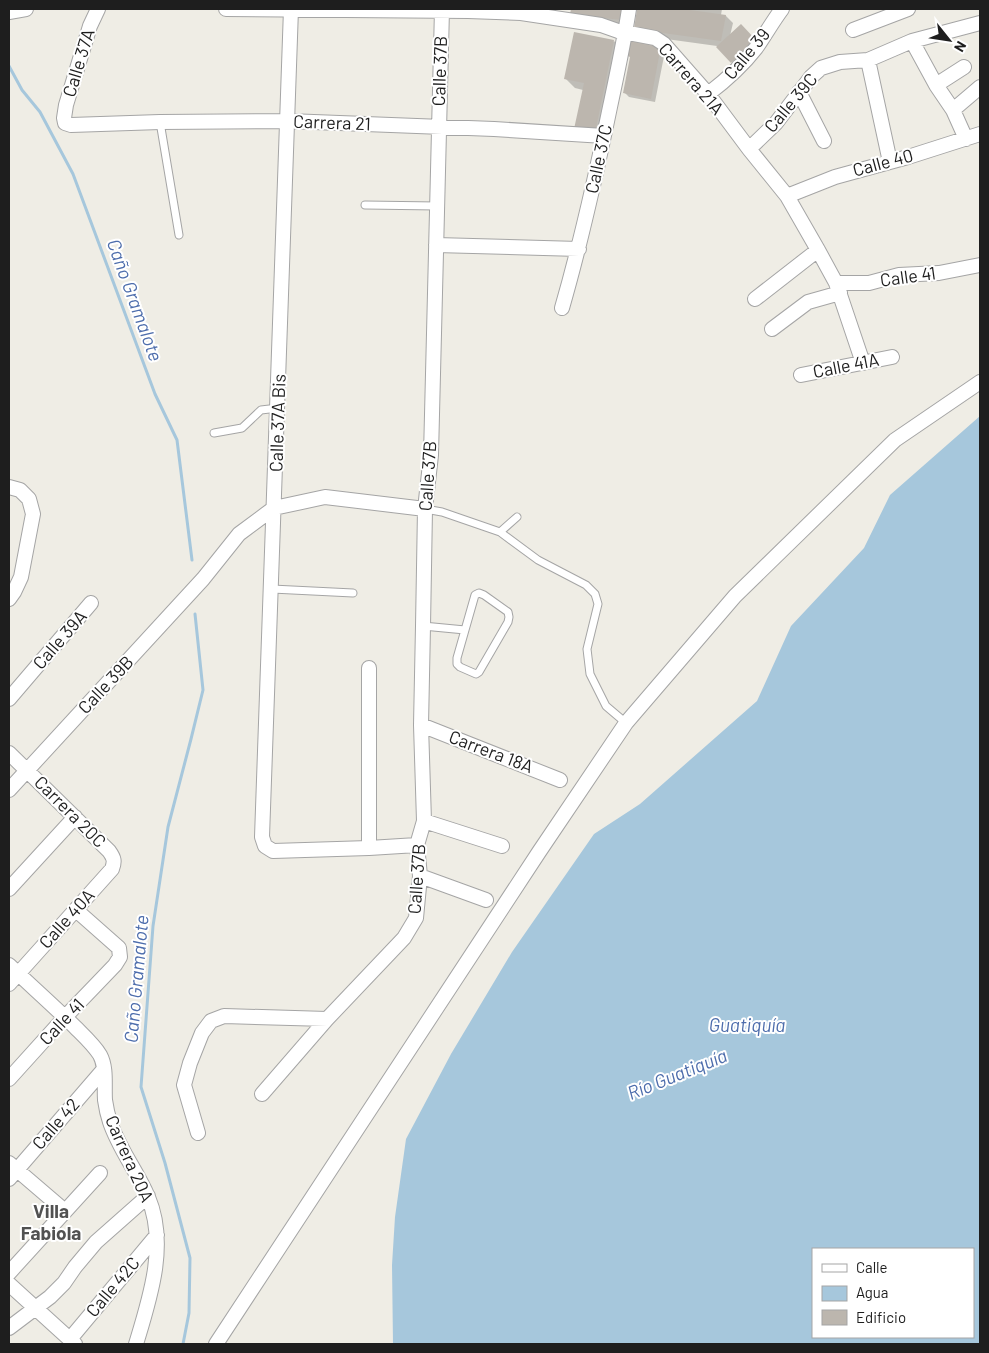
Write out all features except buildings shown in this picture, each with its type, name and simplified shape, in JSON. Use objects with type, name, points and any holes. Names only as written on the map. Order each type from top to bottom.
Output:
[{"type":"street","points":[[9,12],[26,9]]},
{"type":"street","name":"Calle 37A","points":[[64,118],[81,54],[98,9]]},
{"type":"street","name":"Carrera 21A","points":[[226,9],[495,12],[548,16],[600,24],[618,31],[654,38],[664,44],[708,94],[787,196],[838,288],[864,363]]},
{"type":"street","name":"Calle 37A Bis","points":[[290,9],[288,121],[262,837],[265,846],[273,850],[368,848]]},
{"type":"street","name":"Calle 37C","points":[[562,308],[579,249],[629,9]]},
{"type":"street","name":"Calle 39","points":[[708,94],[744,62],[765,36],[782,9]]},
{"type":"street","name":"Calle 37B","points":[[262,1094],[327,1019],[404,938],[416,918],[420,876],[417,846],[424,820],[421,725],[425,509],[431,455],[442,10]]},
{"type":"street","points":[[853,30],[902,10]]},
{"type":"street","name":"Calle 39C","points":[[749,149],[776,123],[816,72],[827,65],[868,60],[912,41],[980,23]]},
{"type":"street","points":[[912,41],[936,85],[953,110],[966,139]]},
{"type":"street","points":[[868,60],[890,162]]},
{"type":"street","points":[[936,85],[964,67]]},
{"type":"street","points":[[953,110],[980,87]]},
{"type":"street","points":[[799,92],[824,141]]},
{"type":"street","name":"Carrera 21","points":[[64,118],[66,123],[71,125],[288,121],[522,130],[604,136]]},
{"type":"street","name":"Calle 40","points":[[787,196],[835,176],[890,162],[980,134]]},
{"type":"street","points":[[436,245],[579,249]]},
{"type":"street","points":[[755,299],[818,250]]},
{"type":"street","name":"Calle 41","points":[[772,329],[808,302],[838,288],[869,283],[899,275],[940,273],[980,265]]},
{"type":"street","name":"Calle 41A","points":[[801,375],[892,357]]},
{"type":"street","points":[[216,1344],[538,852],[626,723],[735,596],[895,440],[980,382]]},
{"type":"street","points":[[9,487],[20,490],[29,499],[33,514],[21,577],[9,599]]},
{"type":"street","points":[[274,508],[325,497],[425,509]]},
{"type":"street","name":"Calle 39B","points":[[9,790],[203,579],[239,534],[274,508]]},
{"type":"street","name":"Calle 39A","points":[[9,699],[91,603]]},
{"type":"street","points":[[369,668],[368,848],[417,846]]},
{"type":"street","name":"Carrera 18A","points":[[421,725],[560,780]]},
{"type":"street","name":"Carrera 20C","points":[[9,753],[109,851]]},
{"type":"street","points":[[9,889],[75,817]]},
{"type":"street","points":[[424,820],[502,846]]},
{"type":"street","name":"Calle 40A","points":[[12,974],[76,910],[112,869],[115,863],[109,851]]},
{"type":"street","points":[[420,876],[486,900]]},
{"type":"street","name":"Calle 41","points":[[9,1079],[115,965],[120,957],[119,948],[76,910]]},
{"type":"street","name":"Carrera 20A","points":[[12,974],[65,1017],[100,1056],[104,1069],[105,1102],[110,1122],[120,1145],[148,1196],[153,1211],[156,1235],[155,1271],[136,1344]]},
{"type":"street","points":[[198,1132],[184,1085],[190,1063],[202,1033],[211,1021],[224,1016],[327,1019]]},
{"type":"street","name":"Calle 42","points":[[11,1171],[104,1069]]},
{"type":"street","points":[[11,1171],[65,1212]]},
{"type":"street","points":[[9,1274],[100,1173]]},
{"type":"street","points":[[9,1328],[57,1290],[96,1242],[148,1196]]},
{"type":"street","name":"Calle 42C","points":[[72,1342],[156,1235]]},
{"type":"street","points":[[9,1284],[72,1342]]},
{"type":"lane","points":[[160,122],[179,235]]},
{"type":"lane","points":[[365,205],[437,206]]},
{"type":"lane","points":[[214,433],[242,428],[261,410],[278,408]]},
{"type":"lane","points":[[425,509],[442,512],[500,532],[538,560],[586,585],[595,594],[598,604],[587,649],[590,674],[606,706],[626,723]]},
{"type":"lane","points":[[500,532],[517,517]]},
{"type":"lane","points":[[272,589],[353,593]]},
{"type":"lane","points":[[476,595],[484,595],[508,612],[508,622],[479,672],[476,674],[457,664],[464,630],[476,595]]},
{"type":"lane","points":[[423,626],[464,630]]},
{"type":"water","name":"Guatiquía","points":[[980,416],[980,1344],[393,1344],[392,1265],[395,1217],[406,1139],[451,1054],[512,952],[594,834],[640,804],[757,701],[791,626],[864,548],[890,495]]},
{"type":"waterway","name":"Caño Gramalote","points":[[9,66],[22,90],[40,112],[73,174],[155,394],[177,440],[192,560]]},
{"type":"waterway","name":"Caño Gramalote","points":[[183,1344],[189,1313],[190,1258],[165,1163],[141,1087],[153,926],[168,827],[203,690],[195,614]]},
{"type":"district","name":"Villa Fabiola","points":[[51,1222]]},
{"type":"water label","name":"Río Guatiquía","points":[[677,1074]]}]
